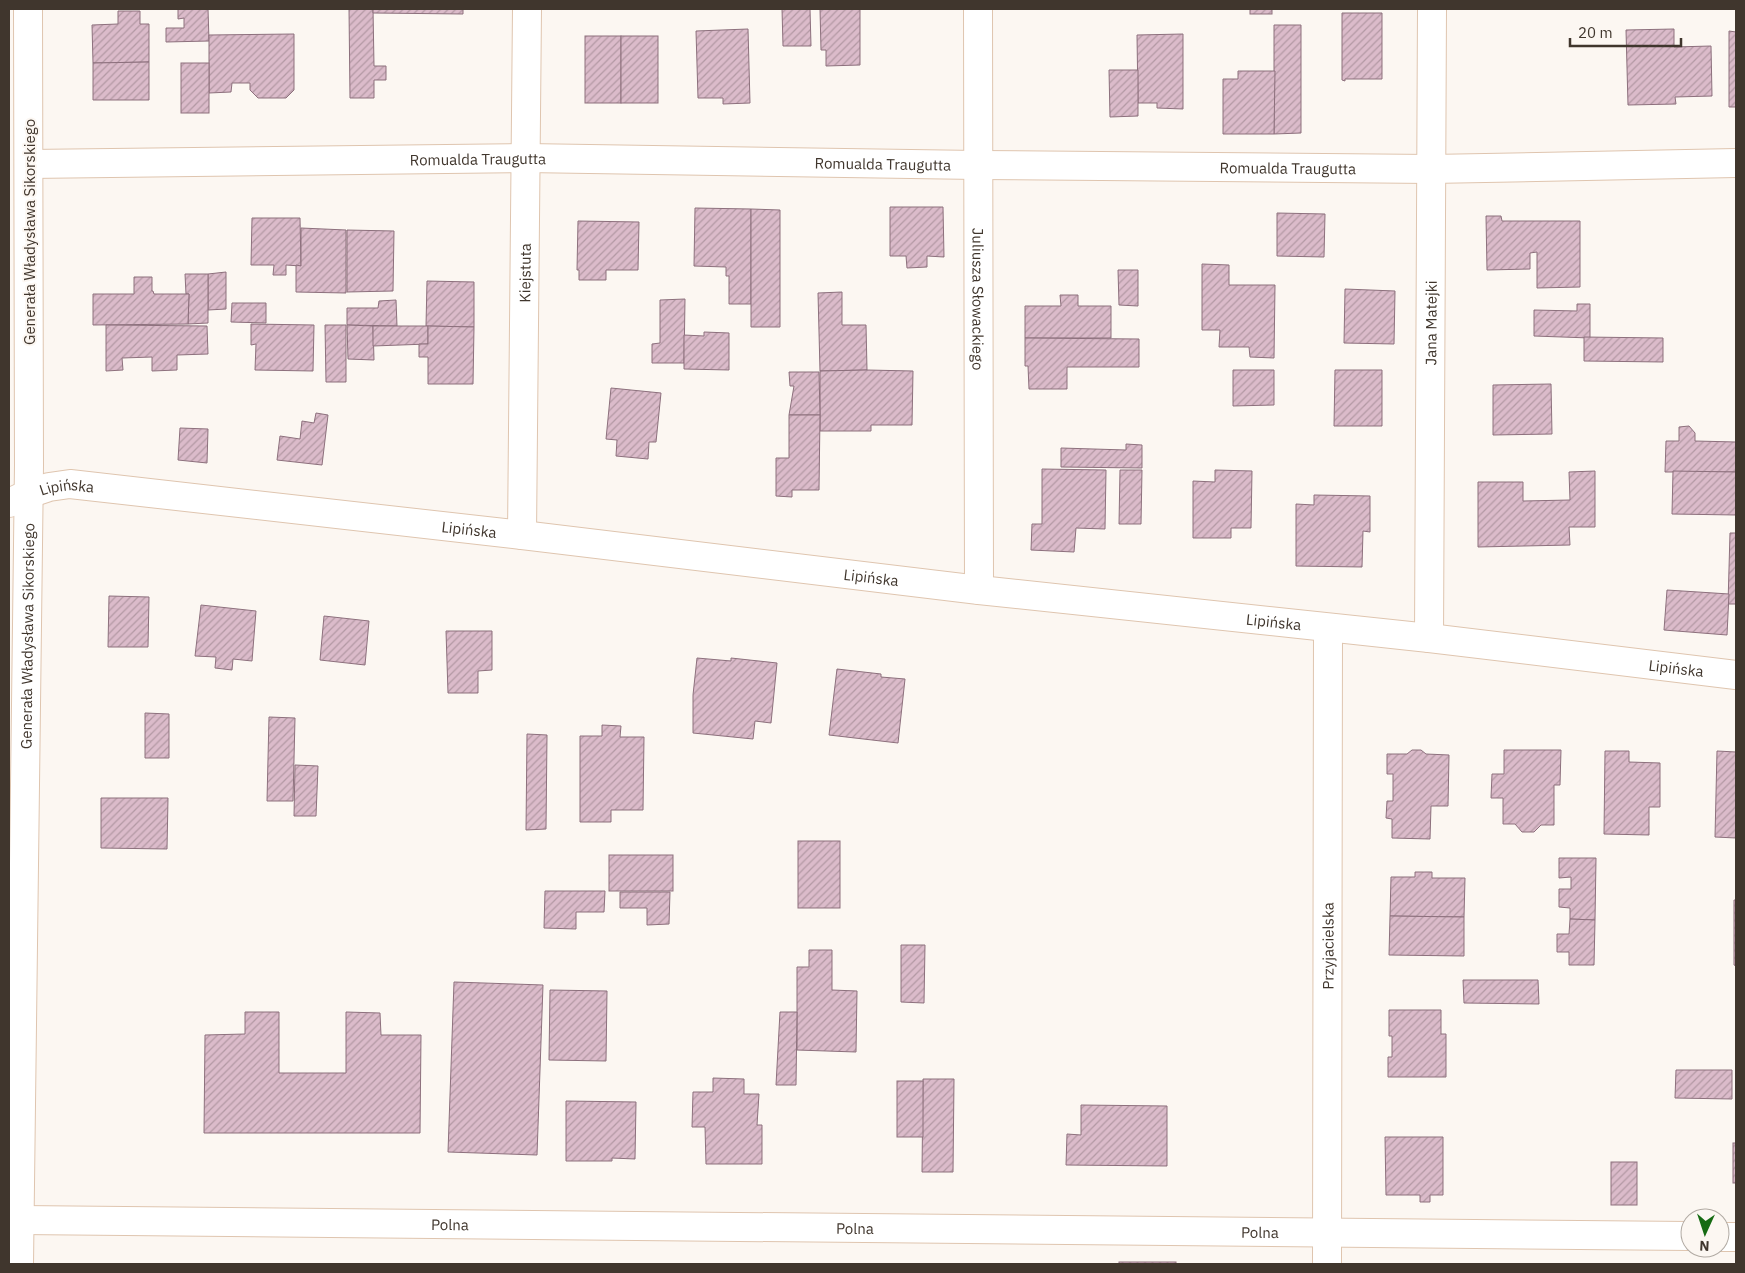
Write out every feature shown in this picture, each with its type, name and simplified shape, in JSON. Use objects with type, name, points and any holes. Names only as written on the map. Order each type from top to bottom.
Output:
[{"type":"street","name":"Generała Władysława Sikorskiego","points":[[19,1264],[18,499],[29,164],[28,9]]},
{"type":"street","name":"Kiejstuta","points":[[522,535],[526,9]]},
{"type":"street","name":"Juliusza Słowackiego","points":[[978,9],[978,590]]},
{"type":"street","name":"Jana Matejki","points":[[1429,638],[1432,9]]},
{"type":"street","name":"Romualda Traugutta","points":[[29,164],[526,158],[977,165],[1431,169],[1736,163]]},
{"type":"street","name":"Lipińska","points":[[18,499],[49,487],[70,484],[522,535],[978,590],[1429,638],[1736,675]]},
{"type":"street","name":"Przyjacielska","points":[[1327,1264],[1328,628]]},
{"type":"street","name":"Polna","points":[[20,1220],[1680,1236]]},
{"type":"building","points":[[178,9],[208,9],[209,41],[166,42],[166,28],[184,28],[184,18],[178,19]]},
{"type":"building","points":[[349,9],[373,9],[374,66],[386,66],[386,80],[374,80],[374,98],[350,98]]},
{"type":"building","points":[[373,9],[463,9],[463,14],[373,13]]},
{"type":"building","points":[[782,9],[810,9],[811,46],[783,46]]},
{"type":"building","points":[[820,9],[860,9],[860,65],[826,66],[826,50],[821,50]]},
{"type":"building","points":[[1250,9],[1272,9],[1272,14],[1250,14]]},
{"type":"building","points":[[118,11],[140,11],[140,24],[149,24],[149,62],[93,63],[92,25],[118,24]]},
{"type":"building","points":[[1342,13],[1382,13],[1382,79],[1342,80]]},
{"type":"building","points":[[1274,25],[1301,25],[1301,133],[1274,134]]},
{"type":"building","points":[[748,29],[750,103],[723,104],[723,98],[698,98],[696,31]]},
{"type":"building","points":[[1674,29],[1674,47],[1711,46],[1712,96],[1675,97],[1676,104],[1628,105],[1626,30]]},
{"type":"building","points":[[1729,31],[1736,32],[1736,107],[1729,107]]},
{"type":"building","points":[[294,34],[294,90],[286,98],[258,98],[250,90],[250,83],[232,83],[231,92],[209,93],[209,35]]},
{"type":"building","points":[[1183,34],[1183,109],[1157,108],[1157,103],[1138,103],[1137,35]]},
{"type":"building","points":[[585,36],[621,36],[621,103],[585,103]]},
{"type":"building","points":[[621,36],[658,36],[658,103],[621,103]]},
{"type":"building","points":[[149,62],[149,100],[93,100],[93,63]]},
{"type":"building","points":[[181,63],[209,63],[209,113],[181,113]]},
{"type":"building","points":[[1109,70],[1138,70],[1138,116],[1110,117]]},
{"type":"building","points":[[1238,71],[1275,71],[1274,134],[1223,134],[1223,79],[1238,79]]},
{"type":"building","points":[[890,207],[943,207],[944,257],[927,256],[927,267],[907,268],[906,256],[890,256]]},
{"type":"building","points":[[695,208],[751,209],[751,304],[729,304],[729,276],[726,276],[726,267],[694,266]]},
{"type":"building","points":[[751,209],[780,210],[780,327],[751,327]]},
{"type":"building","points":[[1277,213],[1325,214],[1324,257],[1277,256]]},
{"type":"building","points":[[1486,216],[1501,216],[1502,221],[1580,221],[1580,287],[1537,288],[1537,252],[1530,253],[1530,269],[1487,270]]},
{"type":"building","points":[[252,218],[300,218],[301,266],[286,265],[286,275],[273,275],[274,265],[251,265]]},
{"type":"building","points":[[578,221],[639,222],[638,270],[606,270],[606,280],[579,280],[579,270],[577,270]]},
{"type":"building","points":[[301,228],[346,230],[346,293],[296,292],[296,265],[301,266]]},
{"type":"building","points":[[347,230],[394,231],[393,291],[347,292]]},
{"type":"building","points":[[1202,264],[1229,265],[1229,285],[1275,285],[1274,358],[1250,357],[1249,347],[1219,347],[1220,330],[1202,330]]},
{"type":"building","points":[[1118,270],[1138,270],[1138,306],[1119,305]]},
{"type":"building","points":[[226,272],[226,309],[208,310],[208,274]]},
{"type":"building","points":[[185,274],[208,274],[208,323],[188,324],[189,294],[186,294]]},
{"type":"building","points":[[134,277],[152,277],[152,291],[154,294],[189,294],[188,324],[93,325],[93,294],[134,294]]},
{"type":"building","points":[[427,281],[474,282],[474,327],[426,326]]},
{"type":"building","points":[[1345,289],[1395,291],[1394,344],[1344,343]]},
{"type":"building","points":[[842,292],[842,325],[866,325],[867,370],[820,371],[818,293]]},
{"type":"building","points":[[1060,295],[1078,295],[1078,306],[1111,306],[1111,338],[1025,338],[1025,306],[1061,306]]},
{"type":"building","points":[[685,299],[684,363],[652,363],[652,344],[660,343],[660,300]]},
{"type":"building","points":[[396,300],[397,326],[347,325],[347,308],[378,308],[379,301]]},
{"type":"building","points":[[232,303],[266,303],[266,323],[231,322]]},
{"type":"building","points":[[1577,304],[1590,304],[1590,338],[1534,336],[1534,310],[1577,311]]},
{"type":"building","points":[[251,324],[314,325],[313,371],[255,370],[256,344],[251,345]]},
{"type":"building","points":[[106,325],[207,326],[208,354],[177,355],[177,370],[152,371],[152,357],[122,358],[123,370],[106,371]]},
{"type":"building","points":[[325,325],[346,325],[346,382],[326,382]]},
{"type":"building","points":[[347,325],[373,326],[374,360],[348,359]]},
{"type":"building","points":[[373,326],[428,326],[428,344],[373,346]]},
{"type":"building","points":[[428,326],[474,327],[473,384],[428,384],[428,357],[419,357],[419,344],[428,344]]},
{"type":"building","points":[[704,332],[729,333],[729,370],[684,369],[684,335],[704,336]]},
{"type":"building","points":[[1584,337],[1663,338],[1663,362],[1584,361]]},
{"type":"building","points":[[1025,338],[1139,339],[1139,367],[1067,367],[1067,389],[1029,389],[1028,366],[1025,366]]},
{"type":"building","points":[[1233,370],[1274,370],[1274,405],[1233,406]]},
{"type":"building","points":[[1335,370],[1382,370],[1382,426],[1334,426]]},
{"type":"building","points":[[820,371],[913,371],[912,425],[871,425],[871,431],[820,431]]},
{"type":"building","points":[[789,372],[819,372],[820,415],[789,415],[794,386],[790,386]]},
{"type":"building","points":[[1551,384],[1552,434],[1493,435],[1493,385]]},
{"type":"building","points":[[611,388],[661,393],[656,442],[649,442],[648,459],[616,456],[617,440],[606,439]]},
{"type":"building","points":[[316,413],[328,415],[322,465],[277,460],[280,436],[300,439],[302,421],[314,423]]},
{"type":"building","points":[[789,415],[820,415],[819,490],[792,490],[792,497],[776,496],[776,458],[789,458]]},
{"type":"building","points":[[1689,426],[1695,433],[1695,441],[1736,442],[1736,472],[1665,472],[1666,441],[1679,441],[1679,427]]},
{"type":"building","points":[[180,428],[208,429],[207,463],[178,460]]},
{"type":"building","points":[[1126,444],[1142,445],[1142,468],[1061,467],[1061,448],[1126,450]]},
{"type":"building","points":[[1042,469],[1106,470],[1105,529],[1076,528],[1074,552],[1031,550],[1032,524],[1042,524]]},
{"type":"building","points":[[1120,470],[1142,470],[1141,524],[1119,524]]},
{"type":"building","points":[[1215,470],[1252,471],[1251,528],[1231,528],[1231,538],[1193,538],[1193,481],[1215,482]]},
{"type":"building","points":[[1595,471],[1595,527],[1569,527],[1570,545],[1478,547],[1478,482],[1523,482],[1523,501],[1570,500],[1569,472]]},
{"type":"building","points":[[1673,471],[1736,472],[1736,515],[1672,514]]},
{"type":"building","points":[[1314,495],[1370,496],[1370,532],[1363,531],[1362,567],[1296,566],[1296,504],[1314,505]]},
{"type":"building","points":[[1730,533],[1736,533],[1736,604],[1728,604]]},
{"type":"building","points":[[1667,590],[1729,594],[1727,635],[1664,630]]},
{"type":"building","points":[[109,596],[149,597],[148,647],[108,647]]},
{"type":"building","points":[[201,605],[256,611],[252,661],[233,659],[232,670],[215,668],[216,657],[195,656]]},
{"type":"building","points":[[324,616],[369,621],[365,665],[320,660]]},
{"type":"building","points":[[446,631],[492,631],[492,670],[478,671],[478,693],[448,693]]},
{"type":"building","points":[[697,658],[731,661],[731,658],[777,663],[771,723],[755,721],[753,739],[693,733],[693,695]]},
{"type":"building","points":[[837,669],[881,674],[881,677],[905,679],[898,743],[829,735]]},
{"type":"building","points":[[145,713],[169,714],[169,758],[145,758]]},
{"type":"building","points":[[269,717],[295,718],[293,801],[267,801]]},
{"type":"building","points":[[602,725],[621,726],[620,737],[644,737],[643,810],[611,810],[611,822],[580,822],[580,736],[602,736]]},
{"type":"building","points":[[527,734],[547,735],[546,829],[526,830]]},
{"type":"building","points":[[1412,750],[1421,750],[1426,754],[1449,755],[1448,806],[1431,806],[1430,839],[1392,838],[1392,819],[1386,818],[1387,801],[1393,801],[1393,774],[1387,774],[1387,754],[1407,754]]},
{"type":"building","points":[[1504,750],[1561,750],[1560,785],[1554,785],[1554,825],[1541,825],[1534,832],[1522,832],[1515,824],[1503,824],[1503,798],[1491,798],[1492,774],[1504,774]]},
{"type":"building","points":[[1605,751],[1629,751],[1629,762],[1660,763],[1660,807],[1649,807],[1649,835],[1604,834]]},
{"type":"building","points":[[1717,751],[1736,752],[1736,838],[1715,837]]},
{"type":"building","points":[[295,765],[318,766],[316,816],[294,816]]},
{"type":"building","points":[[101,798],[168,798],[167,849],[101,848]]},
{"type":"building","points":[[798,841],[840,841],[840,908],[798,908]]},
{"type":"building","points":[[609,855],[673,855],[673,891],[609,891]]},
{"type":"building","points":[[1559,858],[1596,858],[1595,920],[1570,919],[1570,908],[1559,907],[1559,889],[1571,889],[1571,877],[1559,878]]},
{"type":"building","points":[[1415,872],[1432,872],[1432,878],[1465,878],[1464,917],[1390,916],[1391,877],[1415,877]]},
{"type":"building","points":[[545,891],[605,891],[604,912],[576,912],[576,929],[544,928]]},
{"type":"building","points":[[620,892],[670,892],[669,924],[647,925],[647,908],[620,908]]},
{"type":"building","points":[[1734,900],[1736,900],[1736,966],[1734,965]]},
{"type":"building","points":[[1390,916],[1464,917],[1464,956],[1389,955]]},
{"type":"building","points":[[1570,919],[1595,920],[1594,965],[1569,965],[1569,952],[1557,952],[1557,934],[1569,934]]},
{"type":"building","points":[[901,945],[925,945],[924,1003],[901,1002]]},
{"type":"building","points":[[809,950],[832,950],[832,990],[857,991],[856,1052],[797,1050],[797,967],[809,967]]},
{"type":"building","points":[[1463,980],[1538,980],[1539,1004],[1464,1003]]},
{"type":"building","points":[[454,982],[543,985],[537,1155],[448,1152]]},
{"type":"building","points":[[550,990],[607,991],[606,1061],[549,1060]]},
{"type":"building","points":[[1389,1010],[1441,1010],[1441,1034],[1446,1034],[1446,1077],[1388,1077],[1388,1057],[1392,1057],[1392,1036],[1389,1036]]},
{"type":"building","points":[[245,1012],[279,1012],[279,1073],[346,1073],[346,1012],[380,1013],[381,1035],[421,1035],[420,1133],[204,1133],[205,1035],[245,1034]]},
{"type":"building","points":[[780,1012],[797,1012],[796,1085],[776,1085]]},
{"type":"building","points":[[1676,1070],[1732,1070],[1732,1099],[1675,1098]]},
{"type":"building","points":[[713,1078],[744,1079],[744,1094],[759,1094],[757,1125],[762,1125],[762,1164],[706,1164],[705,1127],[692,1127],[693,1092],[713,1092]]},
{"type":"building","points":[[923,1079],[954,1079],[953,1172],[922,1172]]},
{"type":"building","points":[[897,1081],[923,1081],[923,1137],[897,1137]]},
{"type":"building","points":[[566,1101],[636,1102],[635,1159],[612,1158],[612,1161],[566,1161]]},
{"type":"building","points":[[1081,1105],[1167,1106],[1167,1166],[1066,1165],[1067,1134],[1081,1135]]},
{"type":"building","points":[[1385,1137],[1443,1137],[1443,1195],[1430,1195],[1430,1202],[1420,1202],[1420,1195],[1386,1195]]},
{"type":"building","points":[[1733,1143],[1736,1143],[1736,1183],[1733,1183]]},
{"type":"building","points":[[1611,1162],[1637,1162],[1637,1205],[1611,1205]]},
{"type":"building","points":[[1119,1262],[1176,1262],[1176,1264],[1119,1264]]}]
